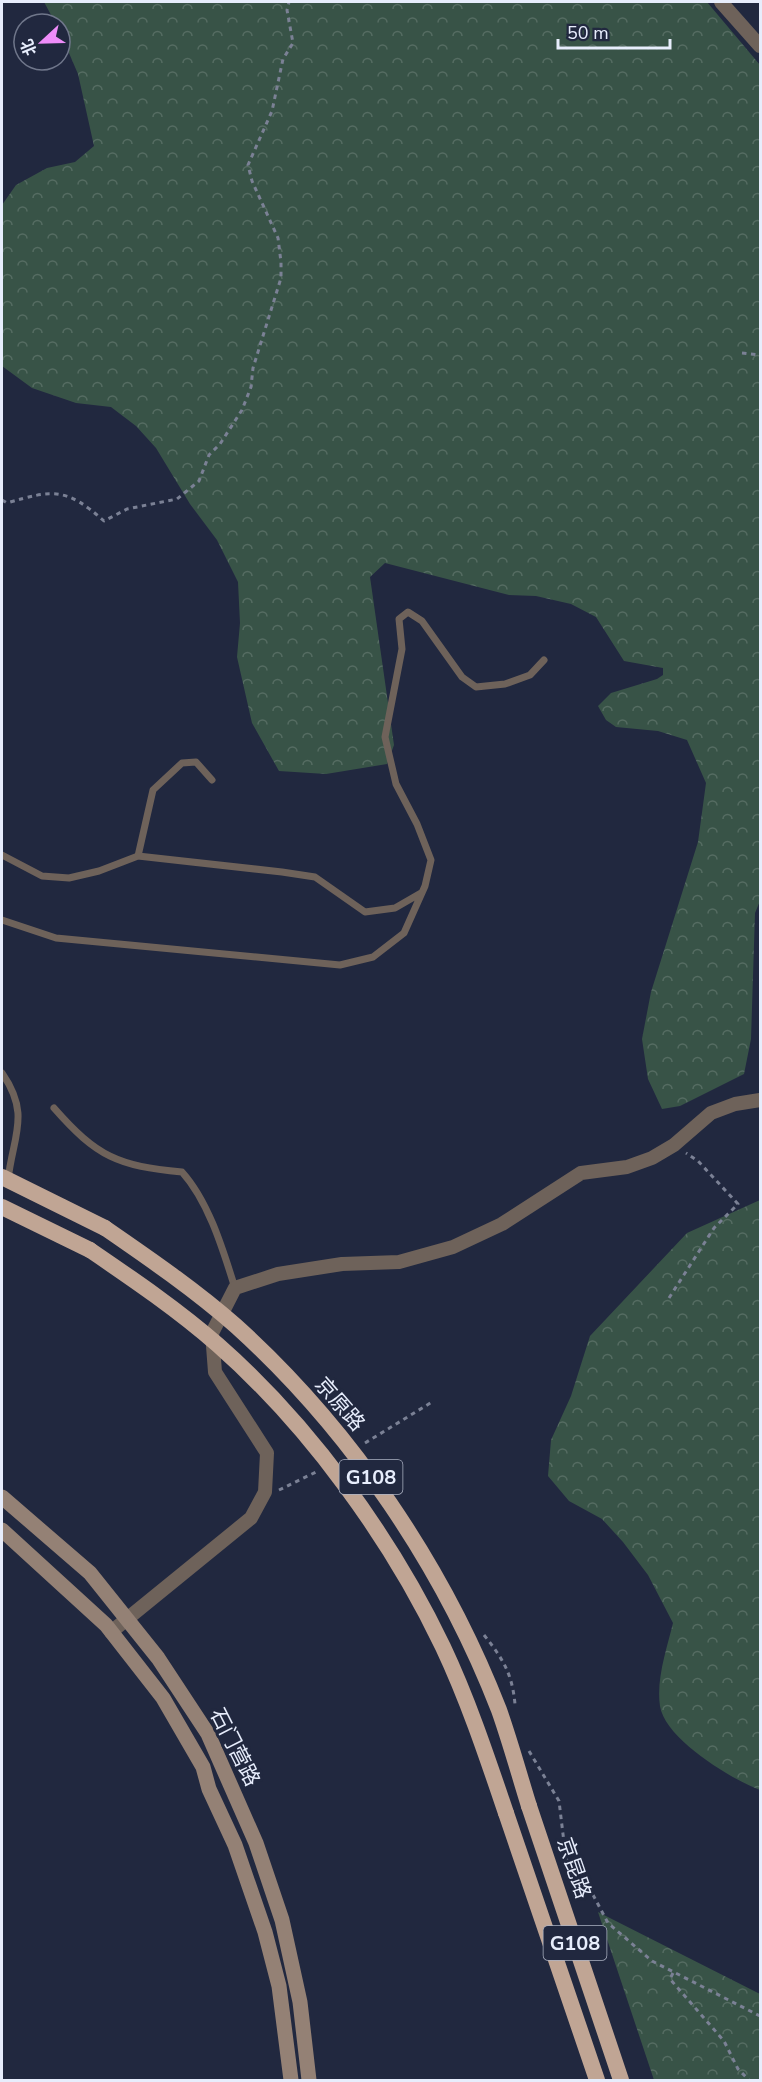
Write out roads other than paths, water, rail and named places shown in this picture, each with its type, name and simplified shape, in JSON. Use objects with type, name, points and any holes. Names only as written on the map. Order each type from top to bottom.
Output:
[{"type":"highway","name":"京原路","points":[[5,1178],[105,1228],[178,1279],[237,1327],[285,1374],[338,1434],[384,1494],[466,1634],[499,1711],[529,1806]]},
{"type":"highway","name":"G108","points":[[2,1207],[90,1250],[163,1300],[219,1346],[318,1451],[363,1509],[442,1646],[475,1721],[597,2080]]},
{"type":"highway","name":"京昆路","points":[[529,1806],[621,2080]]},
{"type":"main road","name":"石门营路","points":[[2,1497],[90,1573],[128,1618],[183,1693],[208,1734],[256,1843],[291,1954],[300,2002],[309,2080]]},
{"type":"main road","name":"石门营路","points":[[2,1530],[72,1592],[111,1632],[140,1666],[184,1730],[203,1767],[209,1790],[235,1845],[257,1903],[279,1986],[291,2080]]},
{"type":"street","points":[[721,2],[760,46]]},
{"type":"street","points":[[111,1632],[251,1518],[265,1492],[267,1453],[215,1372],[212,1333],[235,1288],[278,1274],[342,1264],[399,1262],[453,1247],[502,1224],[581,1173],[627,1167],[652,1158],[674,1145],[711,1113],[735,1104],[760,1100]]},
{"type":"lane","points":[[2,920],[56,938],[340,965],[373,957],[404,933],[422,893],[432,860],[417,824],[396,784],[384,737],[402,649],[399,619],[408,612],[422,621],[462,677],[476,687],[505,684],[530,675],[544,660]]},
{"type":"lane","points":[[138,856],[153,790],[182,763],[196,762],[212,780]]},
{"type":"lane","points":[[2,855],[42,876],[69,878],[99,871],[138,856],[315,877],[365,912],[395,908],[422,893]]},
{"type":"lane","points":[[2,1073],[18,1103],[19,1127],[5,1178]]},
{"type":"lane","points":[[54,1108],[81,1139],[113,1160],[145,1168],[182,1172],[196,1187],[227,1260],[235,1288]]}]
